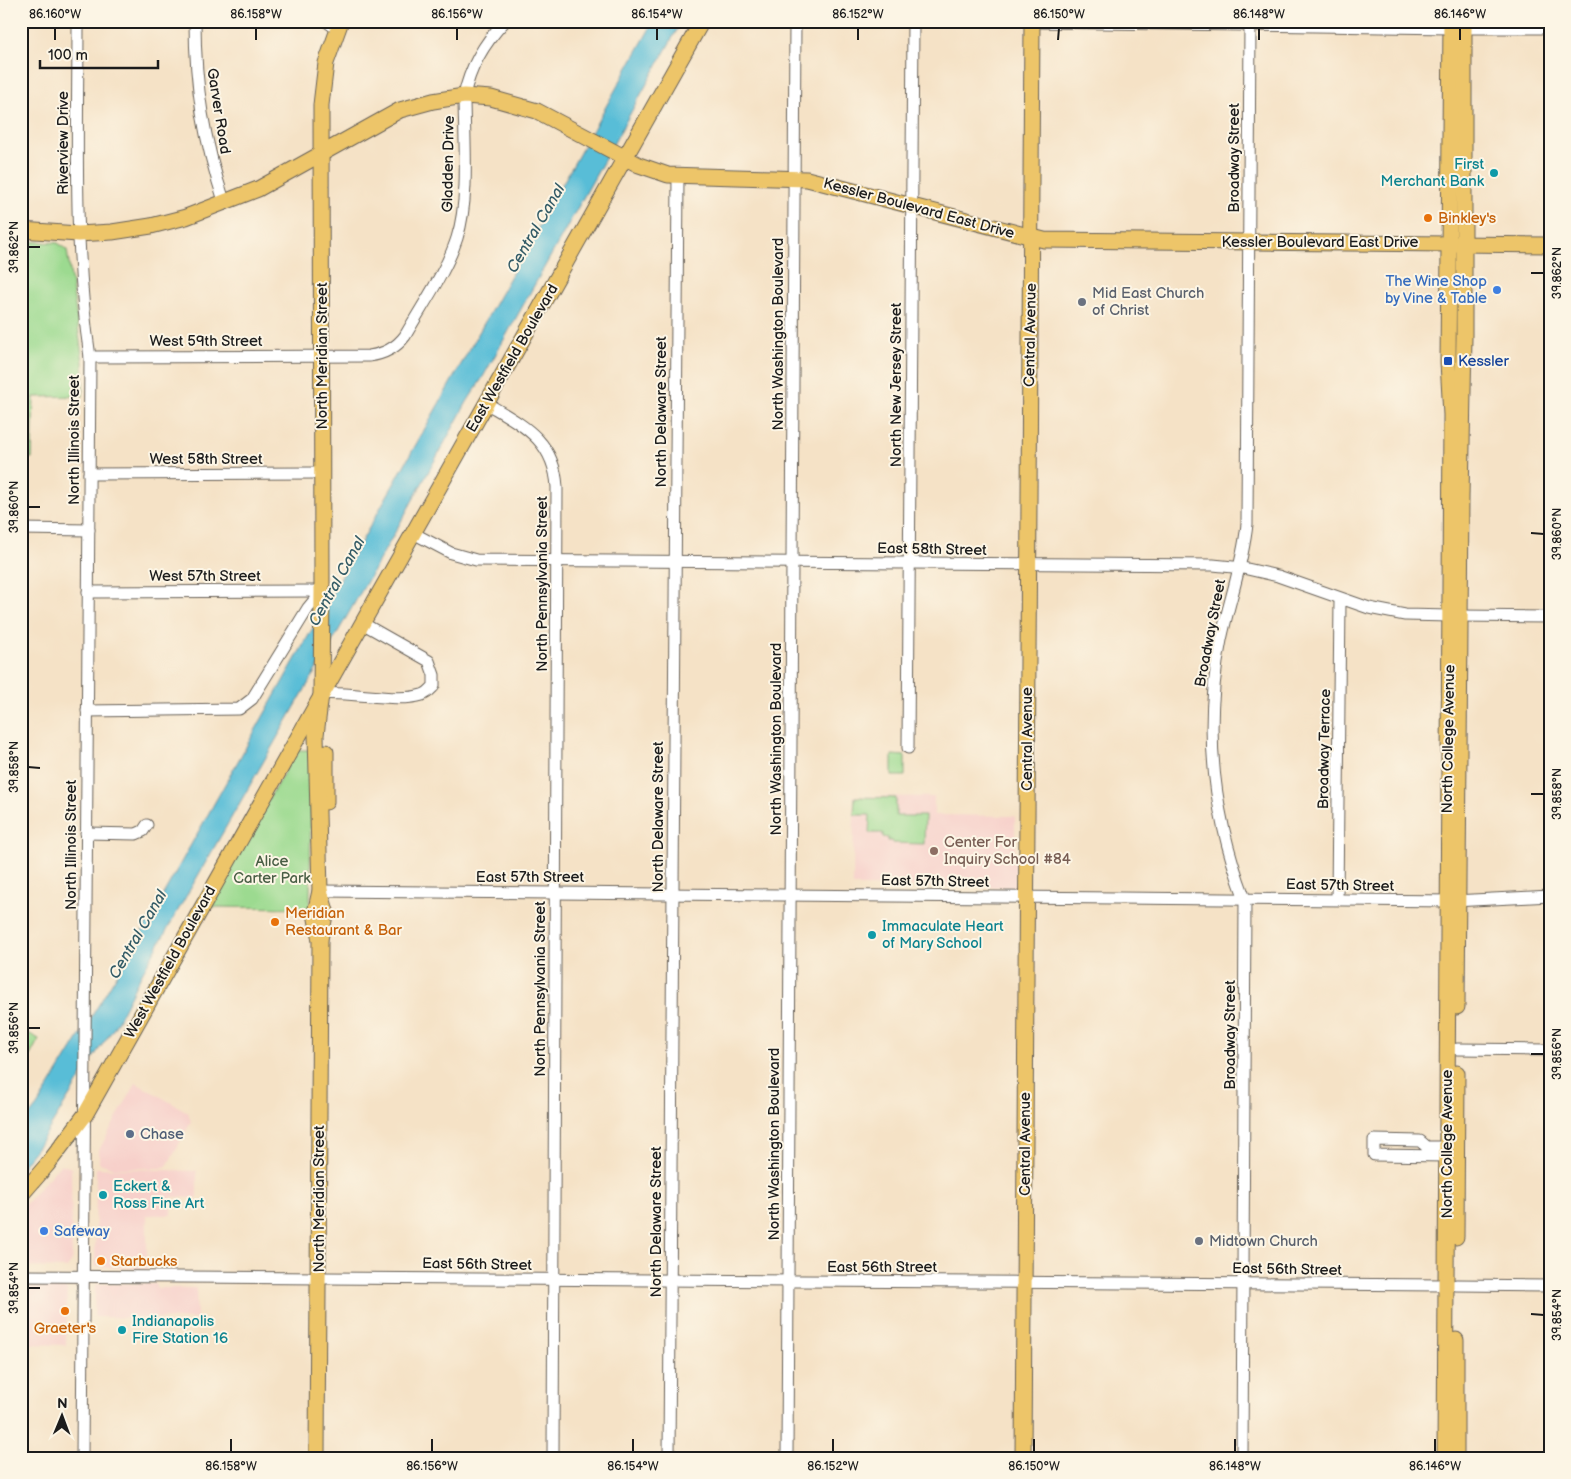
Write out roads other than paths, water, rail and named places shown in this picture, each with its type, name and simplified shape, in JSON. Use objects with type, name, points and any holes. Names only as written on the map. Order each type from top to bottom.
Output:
[{"type":"main road","name":"East Westfield Boulevard","points":[[321,694],[702,21]]},
{"type":"main road","name":"Central Avenue","points":[[1023,1458],[1032,22]]},
{"type":"main road","name":"North Meridian Street","points":[[317,1458],[320,941],[326,911],[320,891],[320,849],[316,820],[316,728],[321,694],[322,668],[320,155],[323,81],[335,24]]},
{"type":"main road","name":"North College Avenue","points":[[1456,1458],[1446,1152],[1453,901],[1458,24]]},
{"type":"main road","name":"Kessler Boulevard East Drive","points":[[21,230],[78,234],[146,227],[224,204],[258,189],[400,110],[433,101],[464,96],[491,98],[522,105],[582,133],[650,170],[678,176],[794,177],[1030,237],[1050,240],[1550,245]]},
{"type":"main road","name":"North Meridian Street","points":[[320,849],[326,819],[326,727],[321,694]]},
{"type":"main road","name":"West Westfield Boulevard","points":[[21,1195],[47,1165],[85,1115],[295,744],[321,694]]},
{"type":"main road","points":[[295,744],[304,743],[316,747]]},
{"type":"main road","name":"North College Avenue","points":[[1445,1458],[1457,1049],[1453,901]]},
{"type":"street","name":"Riverview Drive","points":[[78,21],[78,234]]},
{"type":"street","name":"Garver Road","points":[[195,21],[200,111],[210,157],[224,204]]},
{"type":"street","name":"Gladden Drive","points":[[322,355],[369,356],[392,348],[405,336],[447,261],[458,237],[463,211],[464,96],[469,75],[480,52],[505,21]]},
{"type":"street","name":"North Washington Boulevard","points":[[787,1458],[795,21]]},
{"type":"street","name":"North New Jersey Street","points":[[908,748],[913,21]]},
{"type":"street","points":[[1032,22],[1142,26],[1458,24],[1550,28]]},
{"type":"street","name":"Broadway Street","points":[[1242,1458],[1245,899],[1232,863],[1221,822],[1214,780],[1212,738],[1217,663],[1244,546],[1248,510],[1250,24]]},
{"type":"street","name":"North Delaware Street","points":[[669,1458],[678,176]]},
{"type":"street","name":"North Illinois Street","points":[[78,234],[81,293],[90,357],[82,1458]]},
{"type":"street","name":"West 59th Street","points":[[90,357],[322,355]]},
{"type":"street","name":"North Pennsylvania Street","points":[[486,403],[529,429],[549,455],[557,484],[552,1458]]},
{"type":"street","name":"West 58th Street","points":[[89,474],[322,473]]},
{"type":"street","points":[[21,529],[89,530]]},
{"type":"street","name":"East 58th Street","points":[[413,533],[436,546],[462,557],[476,560],[1202,564],[1239,567],[1278,576],[1340,600],[1401,615],[1550,617]]},
{"type":"street","name":"West 57th Street","points":[[88,592],[322,598]]},
{"type":"street","points":[[87,711],[239,709],[252,699],[308,608],[322,598]]},
{"type":"street","name":"Broadway Terrace","points":[[1337,899],[1340,600]]},
{"type":"street","points":[[321,694],[334,692],[407,697],[422,696],[434,686],[434,676],[429,662],[362,622]]},
{"type":"street","points":[[86,833],[136,834],[143,831],[147,825]]},
{"type":"street","name":"East 57th Street","points":[[320,891],[1453,901],[1550,896]]},
{"type":"street","points":[[1457,1049],[1550,1050]]},
{"type":"street","points":[[1427,1151],[1446,1152]]},
{"type":"street","name":"East 56th Street","points":[[21,1276],[1550,1286]]},
{"type":"water","name":"Central Canal","points":[[654,21],[682,21],[393,536],[141,975],[114,1028],[39,1145],[21,1168],[21,1126],[37,1106],[129,955]]},
{"type":"place","name":"First Merchant Bank","points":[[1494,173]]},
{"type":"place","name":"Binkley's","points":[[1428,218]]},
{"type":"place","name":"The Wine Shop by Vine & Table","points":[[1497,290]]},
{"type":"place","name":"Mid East Church of Christ","points":[[1082,302]]},
{"type":"place","name":"Kessler","points":[[1448,361]]},
{"type":"place","name":"Center For Inquiry School #84","points":[[934,851]]},
{"type":"place","name":"Meridian Restaurant & Bar","points":[[275,922]]},
{"type":"place","name":"Immaculate Heart of Mary School","points":[[872,935]]},
{"type":"place","name":"Chase","points":[[130,1134]]},
{"type":"place","name":"Eckert & Ross Fine Art","points":[[103,1195]]},
{"type":"place","name":"Safeway","points":[[44,1231]]},
{"type":"place","name":"Midtown Church","points":[[1199,1241]]},
{"type":"place","name":"Starbucks","points":[[101,1261]]},
{"type":"place","name":"Graeter's","points":[[65,1311]]},
{"type":"place","name":"Indianapolis Fire Station 16","points":[[122,1330]]},
{"type":"park label","name":"Alice Carter Park","points":[[272,870]]}]
